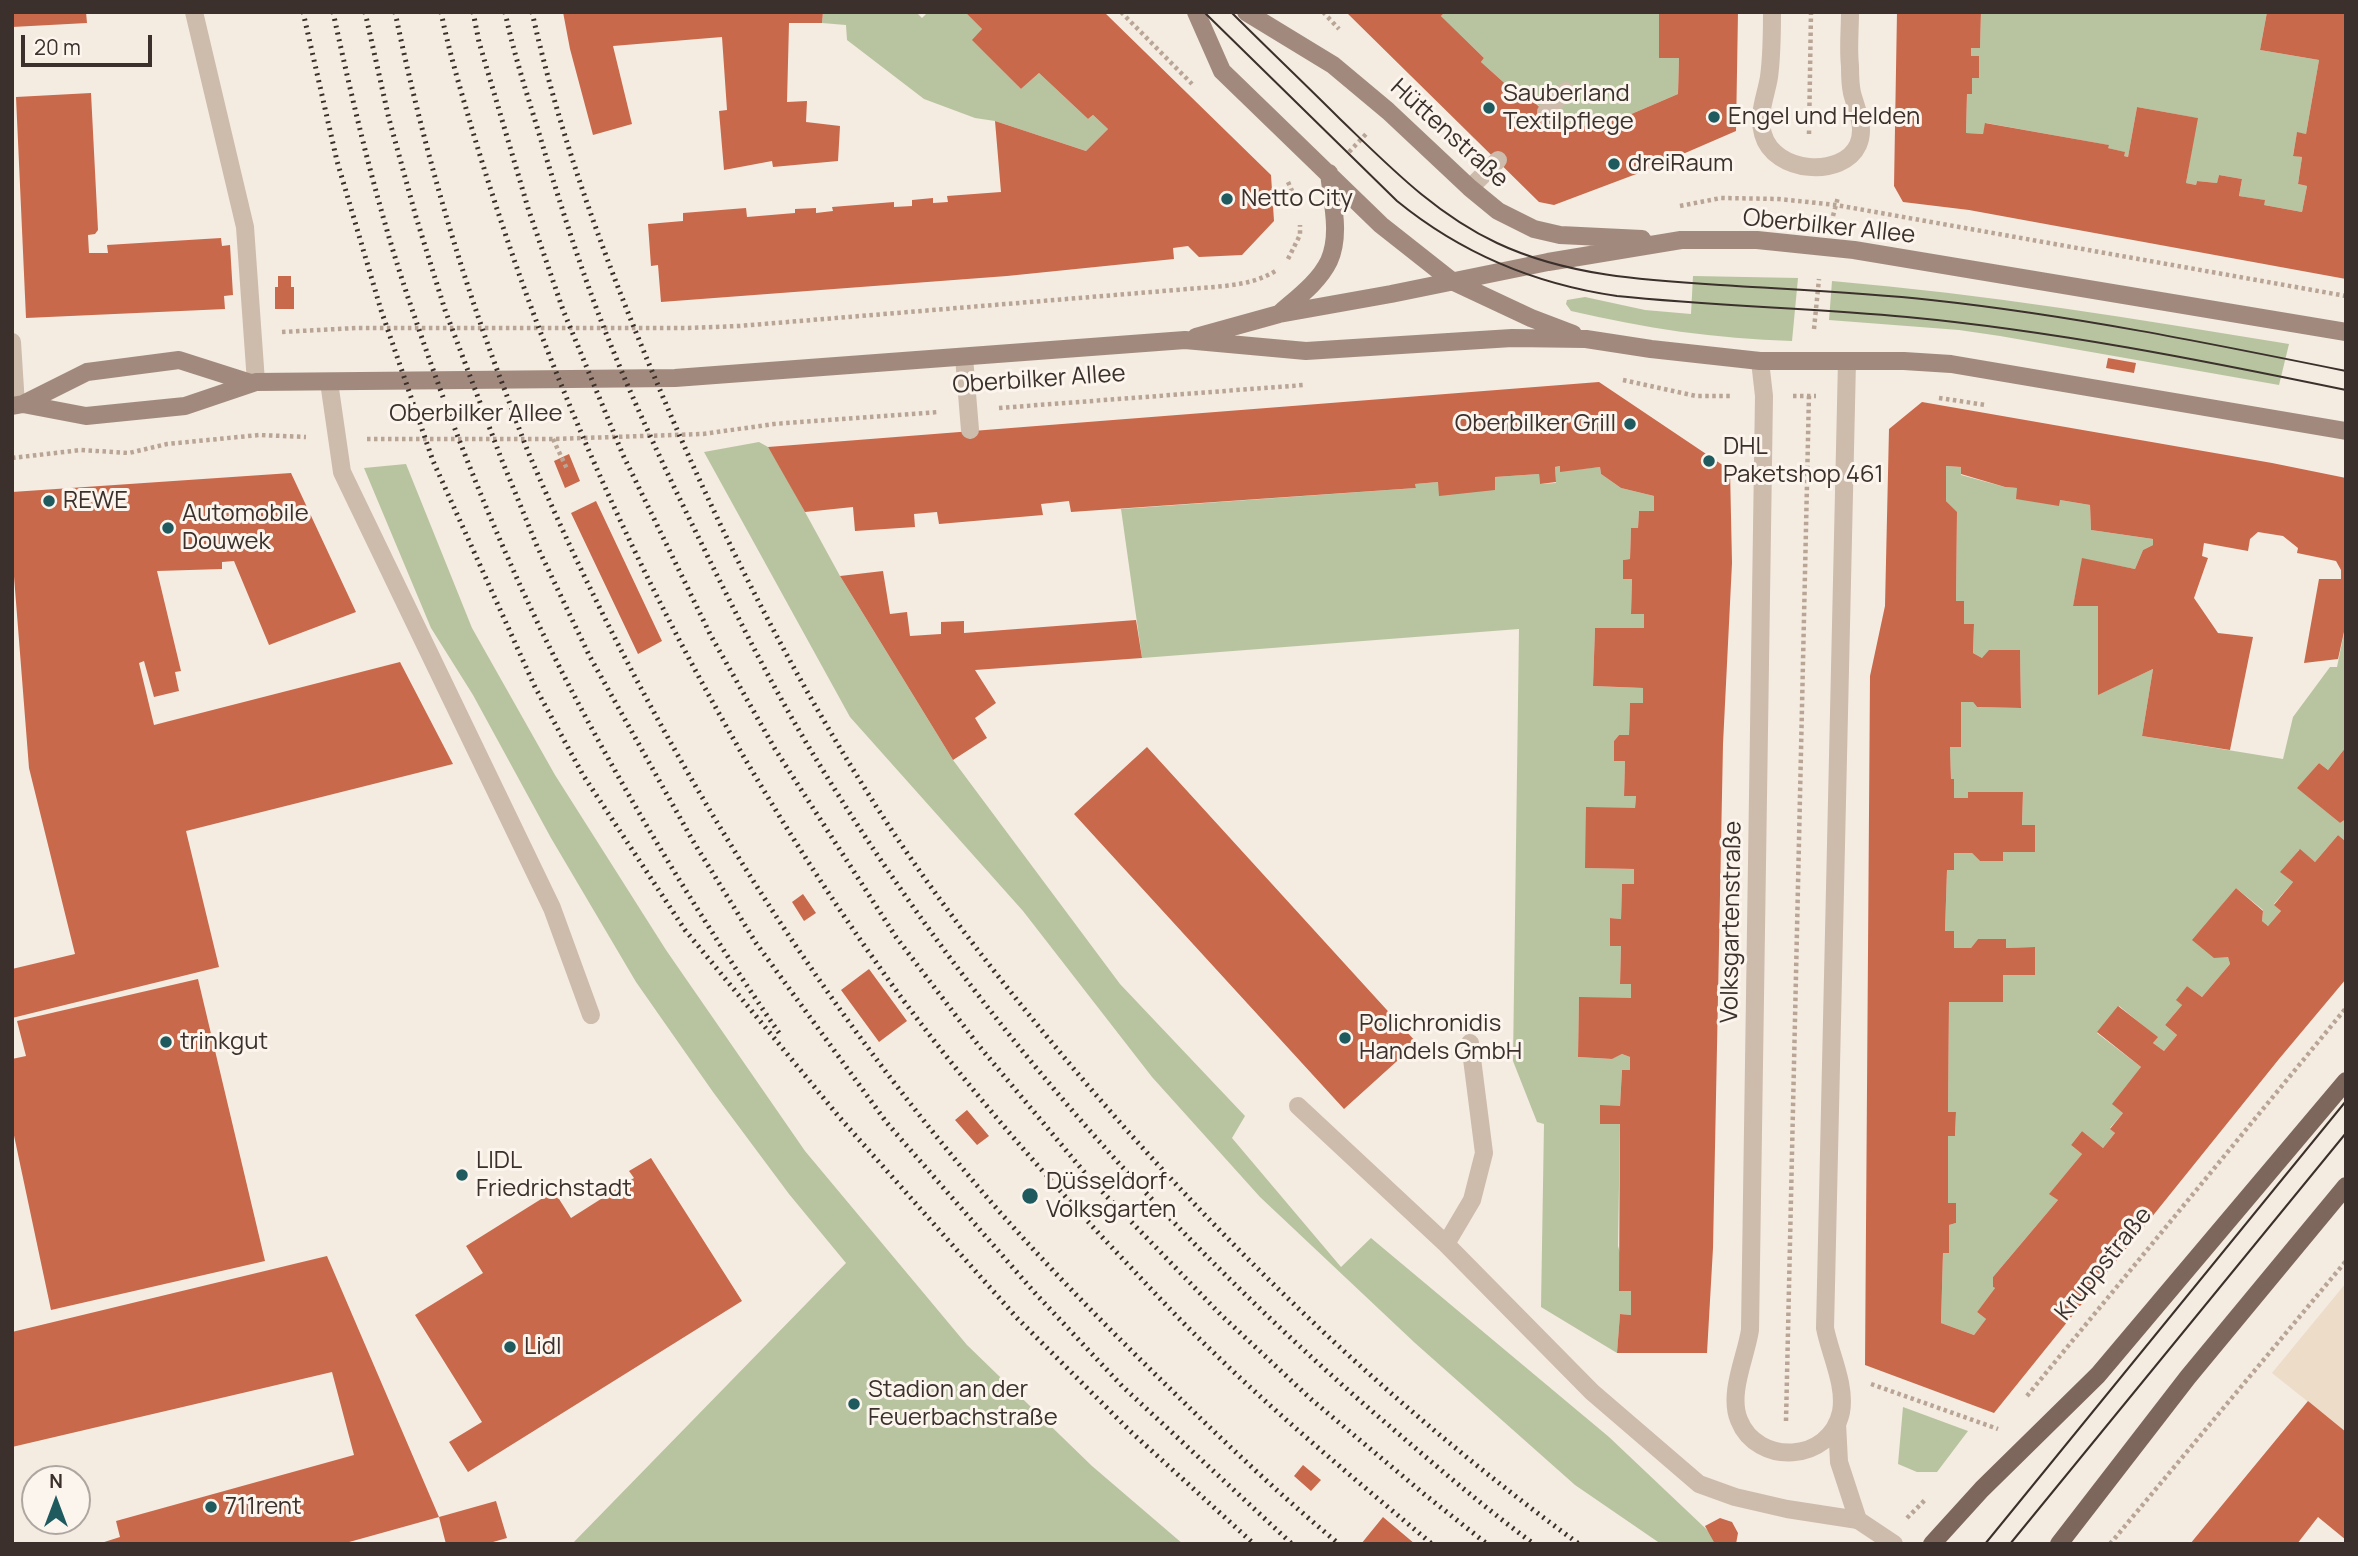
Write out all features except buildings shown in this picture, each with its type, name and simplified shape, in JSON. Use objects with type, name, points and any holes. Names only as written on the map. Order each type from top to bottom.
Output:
[{"type":"main road","points":[[1196,12],[1222,71],[1381,225],[1452,281],[1531,318],[1586,339]]},
{"type":"main road","name":"Hüttenstraße","points":[[1246,12],[1334,65],[1498,211],[1534,229],[1560,234],[1681,240]]},
{"type":"main road","points":[[1279,314],[1314,283],[1329,260],[1335,227],[1329,173]]},
{"type":"main road","name":"Oberbilker Allee","points":[[1185,340],[1279,314],[1548,262],[1681,240],[1757,240],[1825,246],[2346,332]]},
{"type":"main road","name":"Oberbilker Allee","points":[[17,405],[86,372],[179,360],[253,382],[675,378],[1185,340],[1306,351],[1500,339],[1586,339],[1663,351],[1760,361],[1951,364],[2346,431]]},
{"type":"main road","name":"Oberbilker Allee","points":[[17,405],[86,416],[125,413],[186,406],[253,382]]},
{"type":"main road","points":[[1932,1544],[1982,1489],[2098,1375],[2344,1088]]},
{"type":"main road","points":[[2059,1544],[2188,1377],[2346,1186]]},
{"type":"street","points":[[194,12],[246,227],[253,334],[253,382]]},
{"type":"street","points":[[1772,12],[1769,78],[1761,120],[1763,136],[1773,153],[1792,165],[1808,167],[1845,160],[1858,145],[1861,124],[1852,92],[1849,63],[1850,12]]},
{"type":"street","points":[[1546,112],[1566,91]]},
{"type":"street","points":[[1470,188],[1498,160]]},
{"type":"street","points":[[12,342],[17,405]]},
{"type":"street","points":[[964,357],[970,430]]},
{"type":"street","name":"Volksgartenstraße","points":[[1760,361],[1764,396],[1750,1330],[1735,1397],[1738,1419],[1748,1435],[1757,1445],[1786,1454]]},
{"type":"street","points":[[1786,1454],[1808,1451],[1829,1435],[1841,1411],[1842,1396],[1825,1328],[1847,361]]},
{"type":"street","points":[[329,382],[342,471],[552,908],[591,1015]]},
{"type":"street","points":[[1446,1244],[1472,1200],[1484,1153],[1470,1043]]},
{"type":"street","points":[[1298,1106],[1446,1244],[1592,1392],[1699,1484],[1735,1497],[1787,1509],[1858,1520],[1892,1543]]},
{"type":"street","points":[[1837,1423],[1839,1462],[1858,1520]]},
{"type":"path","points":[[1808,167],[1811,12]]},
{"type":"path","name":"Oberbilker Allee","points":[[1678,206],[1721,198],[1808,202],[1862,209],[2346,296]]},
{"type":"path","points":[[1808,202],[1825,246]]},
{"type":"path","points":[[253,334],[356,328],[739,326],[1242,284],[1267,277],[1290,256],[1300,235],[1300,208]]},
{"type":"path","points":[[1815,319],[1819,280]]},
{"type":"path","points":[[1622,379],[1696,396],[1743,396]]},
{"type":"path","name":"Oberbilker Allee","points":[[12,458],[82,450],[129,453],[167,444],[259,435],[337,439],[553,439],[703,434],[774,424],[1318,384]]},
{"type":"path","points":[[1786,1454],[1808,396]]},
{"type":"path","points":[[553,439],[567,469]]},
{"type":"path","name":"Kruppstraße","points":[[2024,1399],[2346,1008]]},
{"type":"path","points":[[2110,1544],[2346,1261]]},
{"type":"path","points":[[1836,1372],[1999,1429]]},
{"type":"path","points":[[1989,1438],[2007,1420]]},
{"type":"path","points":[[1892,1543],[1911,1514],[1930,1495]]},
{"type":"green space","points":[[823,12],[916,12],[922,18],[928,12],[965,12],[982,29],[973,40],[1021,89],[1039,73],[1088,119],[1093,115],[1108,129],[1086,151],[995,121],[975,118],[924,99],[847,40],[846,25],[822,23]]},
{"type":"green space","points":[[1445,12],[1659,12],[1659,58],[1679,58],[1678,94],[1615,121],[1568,133],[1526,94],[1521,98],[1481,62],[1484,58],[1441,16]]},
{"type":"green space","points":[[1981,12],[2267,12],[2260,50],[2319,60],[2306,134],[2297,133],[2293,155],[2302,157],[2298,184],[2307,186],[2302,212],[2264,205],[2264,200],[2239,196],[2242,179],[2219,175],[2217,183],[2186,183],[2197,118],[2137,107],[2128,157],[2124,156],[2124,152],[2108,148],[2108,145],[1986,123],[1983,134],[1966,133],[1967,94],[1972,94],[1972,78],[1979,77],[1979,56],[1971,56],[1971,48],[1980,47]]},
{"type":"green space","points":[[1693,276],[1798,278],[1792,341],[1708,335],[1626,323],[1571,311],[1566,304],[1567,300],[1585,297],[1645,310],[1691,314]]},
{"type":"green space","points":[[1832,281],[2004,300],[2289,344],[2279,385],[1959,330],[1829,320]]},
{"type":"green space","points":[[759,442],[768,447],[840,576],[953,760],[1120,984],[1245,1116],[1232,1138],[1341,1267],[1371,1238],[1609,1437],[1722,1544],[1661,1544],[1575,1485],[1415,1343],[1260,1197],[1152,1077],[1023,911],[850,717],[704,452]]},
{"type":"green space","name":"Stadion an der Feuerbachstraße","points":[[406,464],[472,628],[555,775],[666,950],[805,1151],[967,1345],[1092,1466],[1183,1544],[572,1544],[846,1263],[789,1194],[636,982],[551,838],[473,695],[431,628],[364,468]]},
{"type":"green space","points":[[1560,466],[1561,471],[1600,467],[1601,474],[1621,488],[1654,496],[1654,511],[1639,511],[1638,528],[1631,528],[1630,559],[1623,560],[1623,578],[1632,579],[1631,613],[1644,614],[1644,628],[1595,628],[1593,686],[1643,688],[1643,703],[1630,703],[1629,735],[1619,735],[1614,741],[1614,761],[1625,761],[1624,796],[1636,796],[1635,808],[1586,808],[1586,868],[1634,869],[1634,884],[1622,884],[1621,919],[1610,918],[1610,946],[1621,946],[1620,984],[1631,984],[1631,998],[1579,998],[1578,1057],[1611,1059],[1622,1054],[1630,1057],[1630,1070],[1622,1070],[1620,1106],[1600,1106],[1600,1123],[1620,1124],[1618,1246],[1631,1291],[1631,1315],[1620,1314],[1617,1353],[1541,1307],[1544,1124],[1537,1122],[1513,1061],[1519,629],[1142,658],[1121,509],[1416,488],[1415,484],[1438,482],[1495,490],[1495,477],[1539,474],[1540,484],[1556,483],[1555,467]]},
{"type":"green space","points":[[1946,466],[1961,467],[1961,475],[2017,488],[2017,498],[2060,500],[2090,505],[2091,530],[2153,539],[2153,545],[2143,550],[2135,569],[2083,559],[2073,606],[2098,606],[2099,694],[2153,669],[2142,736],[2283,759],[2293,717],[2330,667],[2337,667],[2346,623],[2346,747],[2328,770],[2319,763],[2298,788],[2340,823],[2346,819],[2346,837],[2344,840],[2338,835],[2315,862],[2299,850],[2281,872],[2293,882],[2274,904],[2281,911],[2268,926],[2262,921],[2263,910],[2236,888],[2193,940],[2228,957],[2230,964],[2202,997],[2187,986],[2177,999],[2182,1005],[2165,1025],[2177,1035],[2164,1051],[2153,1043],[2157,1037],[2119,1006],[2097,1033],[2141,1067],[2123,1113],[2110,1128],[2115,1133],[2103,1148],[2082,1131],[2071,1145],[2082,1154],[2050,1193],[2058,1200],[1993,1277],[1995,1288],[1977,1312],[1986,1319],[1974,1335],[1941,1323],[1943,1253],[1949,1253],[1949,1225],[1956,1223],[1948,1203],[1948,1136],[1955,1136],[1956,1112],[1948,1112],[1949,1002],[2003,1001],[2003,975],[2035,974],[2035,947],[2006,948],[2006,939],[1978,939],[1971,948],[1954,948],[1945,931],[1947,870],[1954,870],[1954,853],[1972,853],[1980,861],[2002,861],[2003,852],[2034,852],[2035,825],[2022,825],[2023,792],[1969,792],[1968,798],[1954,798],[1950,747],[1961,747],[1961,702],[1973,702],[1977,707],[2021,708],[2020,651],[1982,658],[1973,653],[1974,624],[1964,624],[1964,601],[1956,601],[1957,513],[1946,501]]},
{"type":"green space","points":[[1903,1407],[1968,1431],[1937,1472],[1917,1472],[1898,1464]]},
{"type":"shaded area","points":[[2346,1283],[2346,1432],[2272,1373]]},
{"type":"tram line","points":[[1204,12],[1397,201],[1447,237],[1528,275],[1586,291],[1617,296],[1907,317],[2018,330],[2182,357],[2346,390]]},
{"type":"tram line","points":[[1231,12],[1414,188],[1474,231],[1525,255],[1614,276],[1882,295],[2035,313],[2346,371]]},
{"type":"tram line","points":[[1985,1544],[2346,1101]]},
{"type":"tram line","points":[[2010,1544],[2346,1133]]},
{"type":"railway","points":[[303,12],[337,161],[381,310],[433,461],[535,687],[583,775],[685,930],[840,1118],[1017,1318],[1130,1431],[1254,1544]]},
{"type":"railway","points":[[333,12],[368,163],[389,238],[446,405],[501,542],[542,632],[613,768],[693,902],[779,1033]]},
{"type":"railway","points":[[365,12],[389,119],[416,217],[445,310],[501,458],[537,546],[590,657],[693,841],[756,943],[887,1123],[1035,1293],[1122,1386],[1292,1544]]},
{"type":"railway","points":[[395,12],[416,104],[454,241],[483,331],[528,450],[577,561],[626,659],[733,849],[855,1031],[921,1118],[991,1202],[1072,1290],[1156,1375],[1269,1483],[1339,1544]]},
{"type":"railway","points":[[441,12],[451,57],[504,229],[552,361],[596,468],[665,613],[703,684],[742,754],[827,891],[899,995],[955,1067],[1104,1239],[1240,1378],[1432,1544]]},
{"type":"railway","points":[[473,12],[479,42],[528,208],[563,310],[623,455],[711,636],[775,749],[896,937],[979,1046],[1090,1179],[1221,1315],[1312,1400],[1487,1544]]},
{"type":"railway","points":[[505,12],[568,225],[597,310],[629,389],[689,518],[760,660],[807,744],[865,837],[994,1015],[1063,1100],[1136,1182],[1212,1262],[1291,1338],[1432,1463],[1534,1544]]},
{"type":"railway","points":[[532,12],[557,109],[587,204],[622,298],[706,494],[756,597],[810,697],[869,795],[915,864],[989,965],[1068,1062],[1185,1194],[1246,1257],[1374,1378],[1440,1435],[1579,1544]]},
{"type":"place","name":"Sauberland Textilpflege","points":[[1489,108]]},
{"type":"place","name":"Engel und Helden","points":[[1714,117]]},
{"type":"place","name":"dreiRaum","points":[[1614,164]]},
{"type":"place","name":"Netto City","points":[[1227,199]]},
{"type":"place","name":"Oberbilker Grill","points":[[1630,424]]},
{"type":"place","name":"DHL Paketshop 461","points":[[1709,461]]},
{"type":"place","name":"REWE","points":[[49,501]]},
{"type":"place","name":"Automobile Douwek","points":[[168,528]]},
{"type":"place","name":"Polichronidis Handels GmbH","points":[[1345,1038]]},
{"type":"place","name":"trinkgut","points":[[166,1042]]},
{"type":"place","name":"LIDL Friedrichstadt","points":[[462,1175]]},
{"type":"place","name":"Düsseldorf Volksgarten","points":[[1030,1196]]},
{"type":"place","name":"Lidl","points":[[510,1347]]},
{"type":"place","name":"Stadion an der Feuerbachstraße","points":[[854,1404]]},
{"type":"place","name":"711rent","points":[[211,1507]]}]
